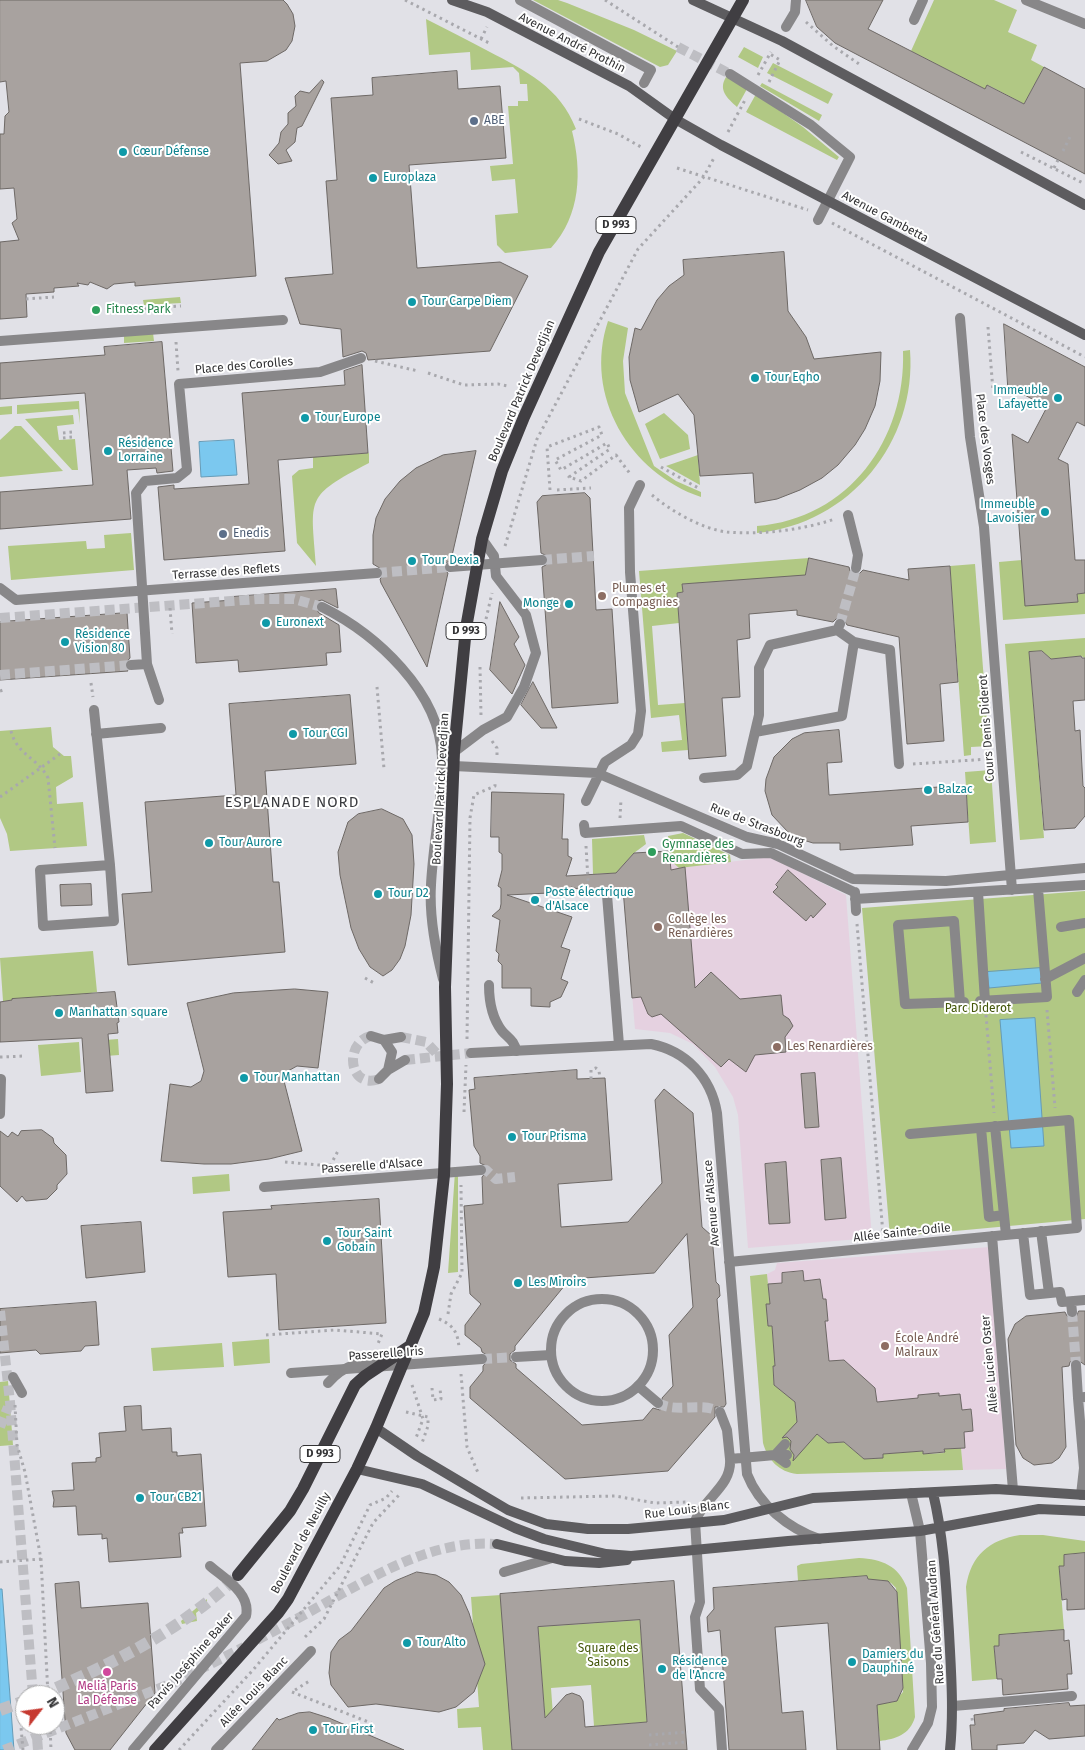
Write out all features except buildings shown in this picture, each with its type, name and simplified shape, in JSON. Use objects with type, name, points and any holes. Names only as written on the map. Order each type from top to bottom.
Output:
[{"type":"main road","name":"Avenue André Prothin","points":[[452,0],[470,3],[629,86],[675,119]]},
{"type":"main road","points":[[694,0],[782,41],[1085,205]]},
{"type":"main road","name":"Boulevard Patrick Devedjian","points":[[411,1345],[424,1313],[436,1252],[444,1176],[447,1084],[445,987],[454,752],[466,628],[482,539],[502,471],[524,417],[600,252],[743,0]]},
{"type":"main road","name":"Avenue Gambetta","points":[[675,119],[1085,336]]},
{"type":"main road","name":"D 993","points":[[238,1576],[267,1541],[299,1496],[355,1385],[411,1345]]},
{"type":"main road","name":"Boulevard de Neuilly","points":[[155,1750],[278,1613],[299,1580],[358,1469],[411,1345]]},
{"type":"main road","name":"Rue Louis Blanc","points":[[376,1428],[489,1500],[526,1518],[546,1524],[588,1530],[628,1529],[724,1520],[813,1498],[1013,1490],[1083,1495]]},
{"type":"main road","points":[[358,1469],[422,1484],[515,1528],[560,1544],[613,1555],[665,1554],[920,1531],[1039,1509],[1085,1512]]},
{"type":"main road","name":"Rue du Général Audran","points":[[933,1492],[941,1528],[953,1706],[950,1750]]},
{"type":"main road","points":[[497,1544],[552,1558],[599,1563],[665,1554]]},
{"type":"street","points":[[520,0],[651,70],[644,83]]},
{"type":"street","points":[[786,27],[795,12],[796,0]]},
{"type":"street","points":[[914,20],[923,0]]},
{"type":"street","points":[[1026,0],[1085,24]]},
{"type":"street","points":[[730,74],[763,93],[811,125],[850,157],[819,218]]},
{"type":"street","name":"Place des Vosges","points":[[960,318],[970,437],[984,527],[987,563]]},
{"type":"street","points":[[0,341],[283,320]]},
{"type":"street","name":"Place des Corolles","points":[[141,590],[136,493],[145,481],[177,478],[187,470],[179,384],[320,372],[362,358]]},
{"type":"street","points":[[586,801],[605,762],[631,746],[638,734],[640,724],[641,711],[630,572],[629,508],[640,485]]},
{"type":"street","points":[[848,515],[858,555],[856,568]]},
{"type":"street","points":[[454,752],[483,730],[507,717],[524,687],[536,653],[526,615],[496,576],[494,556],[482,539]]},
{"type":"street","points":[[450,567],[542,560]]},
{"type":"street","name":"Cours Denis Diderot","points":[[987,563],[1012,890]]},
{"type":"street","name":"Terrasse des Reflets","points":[[0,588],[16,600],[377,573]]},
{"type":"street","points":[[141,590],[147,664],[159,700]]},
{"type":"street","points":[[322,607],[362,629],[390,655],[421,696],[437,728],[442,757],[430,887],[433,943],[445,987]]},
{"type":"street","points":[[704,778],[737,775],[748,766],[758,715],[759,668],[770,645],[838,627],[854,642],[890,650],[899,764]]},
{"type":"street","points":[[755,732],[842,716],[854,642]]},
{"type":"street","points":[[131,665],[147,664]]},
{"type":"street","points":[[94,710],[110,865],[114,921],[43,926],[40,870],[110,865]]},
{"type":"street","points":[[96,734],[161,728]]},
{"type":"street","name":"Rue de Strasbourg","points":[[454,766],[586,771],[622,782],[747,837],[778,844],[853,879],[946,881],[1085,868]]},
{"type":"street","points":[[584,829],[620,831],[681,826],[742,854],[771,853],[855,895],[978,892],[1085,885]]},
{"type":"street","points":[[853,879],[856,911]]},
{"type":"street","points":[[978,892],[982,1001],[1047,997],[1038,889]]},
{"type":"street","points":[[607,895],[619,1045]]},
{"type":"street","points":[[954,921],[962,1002],[905,1004],[898,925],[954,921]]},
{"type":"street","points":[[1061,927],[1085,923]]},
{"type":"street","points":[[1045,978],[1085,958]]},
{"type":"street","points":[[1077,992],[1085,980]]},
{"type":"street","points":[[489,985],[490,1003],[494,1016],[502,1032],[514,1043],[516,1050]]},
{"type":"street","points":[[371,1036],[384,1040],[401,1037]]},
{"type":"street","points":[[384,1040],[392,1052],[388,1070]]},
{"type":"street","name":"Avenue d'Alsace","points":[[471,1053],[651,1044],[672,1050],[696,1068],[711,1091],[718,1118],[745,1465],[751,1484],[770,1508],[794,1528],[819,1539]]},
{"type":"street","points":[[379,1079],[388,1070],[405,1060]]},
{"type":"street","points":[[0,1114],[1,1079]]},
{"type":"street","name":"Allée Sainte-Odile","points":[[729,1262],[1077,1228],[1069,1120],[1056,1121]]},
{"type":"street","points":[[910,1134],[1056,1121]]},
{"type":"street","points":[[995,1126],[1006,1235]]},
{"type":"street","points":[[981,1128],[990,1218],[1004,1216]]},
{"type":"street","name":"Passerelle d'Alsace","points":[[264,1187],[481,1170]]},
{"type":"street","points":[[1041,1231],[1048,1294]]},
{"type":"street","points":[[1023,1234],[1030,1295],[1060,1292],[1062,1302],[1072,1307],[1085,1300]]},
{"type":"street","name":"Allée Lucien Oster","points":[[992,1236],[1013,1490]]},
{"type":"street","points":[[599,1299],[619,1302],[631,1308],[648,1329],[652,1342],[652,1356],[649,1369],[638,1386],[619,1398],[604,1401],[588,1399],[574,1393],[563,1383],[555,1369],[551,1355],[552,1341],[556,1328],[573,1308],[585,1302],[599,1299]]},
{"type":"street","points":[[516,1357],[551,1355]]},
{"type":"street","points":[[328,1383],[338,1371],[352,1364],[393,1358]]},
{"type":"street","name":"Passerelle Iris","points":[[292,1373],[482,1359]]},
{"type":"street","points":[[1076,1366],[1081,1398],[1084,1468],[1083,1495]]},
{"type":"street","points":[[13,1377],[22,1393]]},
{"type":"street","points":[[638,1386],[658,1403]]},
{"type":"street","points":[[720,1412],[728,1430],[731,1470],[726,1482],[700,1510],[695,1521],[700,1602],[695,1617],[700,1689],[719,1709],[722,1750]]},
{"type":"street","points":[[775,1455],[785,1444]]},
{"type":"street","points":[[730,1458],[775,1455],[787,1459]]},
{"type":"street","points":[[911,1493],[920,1531],[931,1663],[932,1706],[928,1723],[912,1750]]},
{"type":"street","points":[[504,1572],[552,1558]]},
{"type":"street","name":"Parvis Joséphine Baker","points":[[133,1750],[246,1616],[246,1602],[242,1595],[210,1566]]},
{"type":"street","name":"Allée Louis Blanc","points":[[216,1750],[311,1650]]},
{"type":"street","points":[[953,1706],[1072,1696]]},
{"type":"path","points":[[405,0],[491,44]]},
{"type":"path","points":[[605,0],[678,47]]},
{"type":"path","points":[[795,12],[833,46],[868,69]]},
{"type":"path","points":[[481,39],[485,30]]},
{"type":"path","points":[[767,60],[773,49]]},
{"type":"path","points":[[763,93],[780,60],[770,54]]},
{"type":"path","points":[[725,137],[735,118]]},
{"type":"path","points":[[579,119],[618,134],[641,147]]},
{"type":"path","points":[[1063,150],[1070,137]]},
{"type":"path","points":[[1019,151],[1085,184]]},
{"type":"path","points":[[504,548],[537,439],[590,337],[638,249],[703,178],[718,152]]},
{"type":"path","points":[[1054,169],[1058,160]]},
{"type":"path","points":[[677,168],[703,178],[805,208],[819,218],[1085,357]]},
{"type":"path","points":[[26,299],[54,297]]},
{"type":"path","points":[[167,307],[181,306]]},
{"type":"path","points":[[144,309],[159,308]]},
{"type":"path","points":[[988,327],[993,391]]},
{"type":"path","points":[[175,328],[179,384]]},
{"type":"path","points":[[362,358],[418,371]]},
{"type":"path","points":[[428,373],[464,385],[498,384],[508,386]]},
{"type":"path","points":[[550,490],[547,447],[599,426],[602,435],[555,460],[561,470],[606,443],[610,449],[569,477],[581,481],[616,455],[640,485],[669,509],[726,532],[789,529],[818,525],[848,515]]},
{"type":"path","points":[[63,433],[73,432]]},
{"type":"path","points":[[63,438],[72,437]]},
{"type":"path","points":[[661,467],[700,489]]},
{"type":"path","points":[[557,490],[591,488]]},
{"type":"path","points":[[485,623],[496,576]]},
{"type":"path","points":[[170,608],[172,634]]},
{"type":"path","points":[[480,658],[483,730],[497,748],[496,758]]},
{"type":"path","points":[[377,687],[384,770]]},
{"type":"path","points":[[11,731],[17,746],[41,768],[49,782],[55,848]]},
{"type":"path","points":[[0,797],[60,754]]},
{"type":"path","points":[[914,764],[1002,758]]},
{"type":"path","points":[[467,1037],[470,818],[474,795],[495,786],[495,777]]},
{"type":"path","points":[[620,831],[622,782]]},
{"type":"path","points":[[584,829],[589,896],[607,895]]},
{"type":"path","points":[[856,911],[884,1247]]},
{"type":"path","points":[[365,978],[376,984]]},
{"type":"path","points":[[1047,997],[1056,1121]]},
{"type":"path","points":[[982,1001],[995,1126]]},
{"type":"path","points":[[0,1057],[25,1056]]},
{"type":"path","points":[[591,1079],[591,1070],[596,1068],[599,1071],[600,1078]]},
{"type":"path","points":[[464,1113],[465,1085]]},
{"type":"path","points":[[285,1162],[330,1166],[339,1149]]},
{"type":"path","points":[[448,1314],[452,1294],[462,1273],[461,1180]]},
{"type":"path","points":[[446,1322],[454,1329],[459,1350]]},
{"type":"path","points":[[266,1335],[335,1330],[382,1334]]},
{"type":"path","points":[[460,1367],[467,1447],[474,1468],[482,1478]]},
{"type":"path","points":[[13,1377],[17,1445],[25,1472],[41,1559],[47,1685]]},
{"type":"path","points":[[432,1388],[433,1400],[441,1400],[440,1388]]},
{"type":"path","points":[[413,1392],[422,1415],[421,1427],[413,1443]]},
{"type":"path","points":[[406,1412],[428,1417],[428,1426],[421,1448]]},
{"type":"path","points":[[361,1519],[370,1505],[386,1498],[394,1488]]},
{"type":"path","points":[[304,1639],[324,1619],[373,1523],[402,1490]]},
{"type":"path","points":[[515,1497],[615,1496],[655,1503],[695,1502]]},
{"type":"path","points":[[0,1562],[41,1559]]},
{"type":"path","points":[[292,1692],[371,1723]]},
{"type":"path","points":[[648,1735],[688,1732]]},
{"type":"path","points":[[22,1735],[23,1750]]},
{"type":"path","points":[[50,1735],[50,1750]]},
{"type":"path","points":[[649,1744],[686,1742]]},
{"type":"shaded area","name":"Les Renardières","points":[[669,851],[670,860],[679,868],[770,857],[846,895],[872,1238],[748,1248],[738,1115],[733,1097],[715,1067],[693,1044],[670,1033],[635,1029],[623,889],[595,890],[593,874],[615,872],[634,853]]},
{"type":"shaded area","name":"École André Malraux","points":[[990,1247],[1006,1469],[963,1470],[961,1448],[945,1449],[945,1452],[923,1454],[923,1451],[864,1459],[844,1442],[828,1443],[796,1418],[774,1385],[772,1326],[768,1326],[766,1304],[770,1303],[767,1274],[775,1270],[777,1263]]},
{"type":"green space","points":[[533,0],[558,0],[567,3],[634,30],[677,51],[668,65],[660,67]]},
{"type":"green space","points":[[934,0],[994,0],[1017,10],[1008,32],[1037,45],[1031,60],[1044,67],[1024,104],[988,85],[985,89],[911,51]]},
{"type":"green space","points":[[426,19],[528,73],[551,91],[569,114],[576,129],[572,131],[578,177],[576,192],[568,221],[561,235],[551,248],[505,253],[497,245],[495,215],[518,213],[515,179],[492,181],[490,166],[513,164],[508,106],[518,106],[518,101],[528,101],[527,84],[520,84],[519,73],[513,67],[471,70],[470,52],[429,55]]},
{"type":"green space","points":[[744,47],[763,57],[758,68],[738,57]]},
{"type":"green space","points":[[773,63],[833,94],[828,104],[767,73]]},
{"type":"green space","points":[[726,77],[747,89],[737,107],[723,90]]},
{"type":"green space","points":[[762,83],[822,115],[819,121],[760,86]]},
{"type":"green space","points":[[756,94],[803,127],[839,157],[837,160],[746,112]]},
{"type":"green space","points":[[180,297],[181,303],[144,305],[143,300]]},
{"type":"green space","points":[[608,321],[628,328],[623,361],[625,393],[654,466],[676,481],[701,492],[701,497],[676,486],[653,470],[634,451],[618,428],[608,403],[602,377],[602,349]]},
{"type":"green space","points":[[153,333],[154,341],[124,343],[124,335]]},
{"type":"green space","points":[[910,350],[909,384],[902,416],[889,446],[871,473],[848,495],[821,514],[791,526],[757,533],[757,526],[790,520],[819,508],[844,491],[866,469],[882,443],[894,414],[901,383],[903,351]]},
{"type":"green space","points":[[79,401],[80,424],[78,409],[17,414],[17,405]]},
{"type":"green space","points":[[12,406],[12,414],[0,415],[0,407]]},
{"type":"green space","points":[[664,413],[688,435],[690,449],[660,459],[645,424]]},
{"type":"green space","points":[[73,415],[74,424],[57,426],[59,440],[75,439],[78,470],[72,470],[25,419]]},
{"type":"green space","points":[[15,426],[21,426],[63,471],[0,477],[0,440]]},
{"type":"green space","points":[[369,453],[369,463],[333,484],[322,492],[316,501],[313,512],[313,526],[316,566],[297,543],[292,476],[299,470],[313,468],[313,457]]},
{"type":"green space","points":[[698,455],[700,485],[666,466]]},
{"type":"green space","points":[[131,533],[134,570],[11,580],[8,546],[86,541],[87,549],[105,548],[104,535]]},
{"type":"green space","points":[[809,558],[805,577],[682,584],[683,592],[677,593],[679,623],[652,626],[658,705],[685,703],[688,750],[662,752],[661,742],[682,740],[679,715],[651,718],[639,571]]},
{"type":"green space","points":[[1022,560],[1078,601],[1077,594],[1085,593],[1085,614],[1003,620],[999,562]]},
{"type":"green space","points":[[975,564],[989,746],[971,747],[971,755],[964,756],[950,566]]},
{"type":"green space","points":[[1085,638],[1085,658],[1081,656],[1051,659],[1042,651],[1029,652],[1044,838],[1020,840],[1005,644]]},
{"type":"green space","points":[[51,727],[53,747],[64,756],[71,756],[73,777],[56,787],[57,804],[83,802],[87,846],[10,851],[7,834],[0,818],[0,731]]},
{"type":"green space","points":[[991,770],[996,842],[970,844],[965,772]]},
{"type":"green space","points":[[683,833],[730,855],[731,862],[679,868],[670,860],[668,836]]},
{"type":"green space","points":[[644,835],[646,844],[634,853],[616,873],[593,874],[592,839]]},
{"type":"green space","name":"Parc Diderot","points":[[1085,891],[1085,1219],[890,1237],[862,908]]},
{"type":"green space","points":[[93,951],[97,992],[68,997],[51,996],[51,998],[3,1001],[0,958]]},
{"type":"green space","points":[[118,1039],[119,1055],[93,1057],[92,1041]]},
{"type":"green space","points":[[79,1042],[81,1072],[41,1076],[38,1045]]},
{"type":"green space","points":[[455,1172],[458,1172],[458,1272],[448,1273]]},
{"type":"green space","points":[[229,1174],[230,1191],[193,1194],[192,1177]]},
{"type":"green space","points":[[767,1274],[770,1304],[767,1304],[768,1326],[772,1326],[775,1366],[773,1367],[774,1385],[795,1402],[796,1418],[828,1443],[844,1442],[864,1459],[883,1458],[883,1454],[923,1451],[923,1454],[944,1453],[944,1449],[961,1448],[963,1470],[797,1474],[785,1471],[771,1460],[763,1443],[750,1276]]},
{"type":"green space","points":[[269,1339],[270,1363],[234,1366],[232,1342]]},
{"type":"green space","points":[[222,1343],[224,1367],[153,1371],[151,1348]]},
{"type":"green space","points":[[8,1381],[13,1445],[0,1446],[0,1382]]},
{"type":"green space","points":[[1020,1535],[1043,1535],[1085,1541],[1085,1553],[1064,1555],[1064,1566],[1059,1566],[1064,1630],[999,1635],[999,1646],[994,1646],[997,1679],[972,1681],[966,1587],[968,1576],[972,1566],[983,1551],[999,1541]]},
{"type":"green space","points":[[859,1558],[875,1560],[889,1565],[904,1580],[907,1588],[915,1717],[906,1732],[891,1739],[880,1741],[876,1697],[886,1703],[893,1702],[903,1692],[896,1588],[891,1583],[881,1580],[868,1590],[867,1576],[798,1581],[797,1566],[801,1564]]},
{"type":"green space","points":[[501,1595],[512,1750],[483,1750],[481,1727],[458,1728],[457,1709],[479,1707],[471,1597]]},
{"type":"green space","points":[[207,1599],[207,1604],[196,1613],[197,1621],[182,1624],[181,1621]]},
{"type":"green space","name":"Square des Saisons","points":[[640,1620],[647,1722],[594,1726],[591,1685],[551,1688],[554,1729],[546,1730],[538,1627]]},
{"type":"water","points":[[234,440],[237,475],[201,477],[199,442]]},
{"type":"water","points":[[1040,968],[1042,983],[989,988],[987,972]]},
{"type":"water","points":[[1035,1018],[1044,1146],[1011,1148],[1000,1020]]},
{"type":"water","points":[[0,1589],[2,1589],[14,1750],[0,1750]]},
{"type":"tunnel","points":[[678,47],[730,74]]},
{"type":"tunnel","points":[[542,560],[594,556]]},
{"type":"tunnel","points":[[377,573],[450,567]]},
{"type":"tunnel","points":[[840,624],[856,568]]},
{"type":"tunnel","points":[[0,618],[258,599],[294,599],[322,607]]},
{"type":"tunnel","points":[[0,675],[131,665]]},
{"type":"tunnel","points":[[371,1036],[362,1040],[356,1047],[353,1055],[353,1064],[361,1078],[369,1081],[379,1079]]},
{"type":"tunnel","points":[[401,1037],[426,1042],[438,1055]]},
{"type":"tunnel","points":[[405,1060],[471,1053]]},
{"type":"tunnel","points":[[481,1170],[486,1170],[496,1179],[515,1177]]},
{"type":"tunnel","points":[[0,1311],[10,1402],[32,1685]]},
{"type":"tunnel","points":[[1072,1312],[1076,1365]]},
{"type":"tunnel","points":[[482,1359],[516,1357]]},
{"type":"tunnel","points":[[658,1403],[673,1408],[705,1408],[720,1412]]},
{"type":"tunnel","points":[[0,1427],[8,1407]]},
{"type":"tunnel","points":[[257,1640],[380,1573],[417,1557],[456,1546],[497,1544]]},
{"type":"tunnel","points":[[62,1685],[119,1658],[170,1629],[217,1595],[238,1575]]},
{"type":"tunnel","points":[[4,1750],[175,1682],[244,1647]]},
{"type":"tunnel","points":[[0,1710],[15,1705]]},
{"type":"tunnel","points":[[37,1735],[38,1750]]},
{"type":"place","name":"ABE","points":[[474,121]]},
{"type":"place","name":"Cœur Défense","points":[[123,152]]},
{"type":"place","name":"Europlaza","points":[[373,178]]},
{"type":"place","name":"Tour Carpe Diem","points":[[412,302]]},
{"type":"place","name":"Fitness Park","points":[[96,310]]},
{"type":"place","name":"Tour Eqho","points":[[755,378]]},
{"type":"place","name":"Immeuble Lafayette","points":[[1058,398]]},
{"type":"place","name":"Tour Europe","points":[[305,418]]},
{"type":"place","name":"Résidence Lorraine","points":[[108,451]]},
{"type":"place","name":"Immeuble Lavoisier","points":[[1045,512]]},
{"type":"place","name":"Enedis","points":[[223,534]]},
{"type":"place","name":"Tour Dexia","points":[[412,561]]},
{"type":"place","name":"Plumes et Compagnies","points":[[602,596]]},
{"type":"place","name":"Monge","points":[[569,604]]},
{"type":"place","name":"Euronext","points":[[266,623]]},
{"type":"place","name":"Résidence Vision 80","points":[[65,642]]},
{"type":"place","name":"Tour CGI","points":[[293,734]]},
{"type":"place","name":"Balzac","points":[[928,790]]},
{"type":"place","name":"Tour Aurore","points":[[209,843]]},
{"type":"place","name":"Gymnase des Renardières","points":[[652,852]]},
{"type":"place","name":"Tour D2","points":[[378,894]]},
{"type":"place","name":"Poste électrique d'Alsace","points":[[535,900]]},
{"type":"place","name":"Collège les Renardières","points":[[658,927]]},
{"type":"place","name":"Manhattan square","points":[[59,1013]]},
{"type":"place","name":"Les Renardières","points":[[777,1047]]},
{"type":"place","name":"Tour Manhattan","points":[[244,1078]]},
{"type":"place","name":"Tour Prisma","points":[[512,1137]]},
{"type":"place","name":"Tour Saint Gobain","points":[[327,1241]]},
{"type":"place","name":"Les Miroirs","points":[[518,1283]]},
{"type":"place","name":"École André Malraux","points":[[885,1346]]},
{"type":"place","name":"Tour CB21","points":[[140,1498]]},
{"type":"place","name":"Tour Alto","points":[[407,1643]]},
{"type":"place","name":"Damiers du Dauphiné","points":[[852,1662]]},
{"type":"place","name":"Résidence de l'Ancre","points":[[662,1669]]},
{"type":"place","name":"Meliá Paris La Défense","points":[[107,1672]]},
{"type":"place","name":"Tour First","points":[[313,1730]]},
{"type":"district","name":"ESPLANADE NORD","points":[[292,803]]}]
